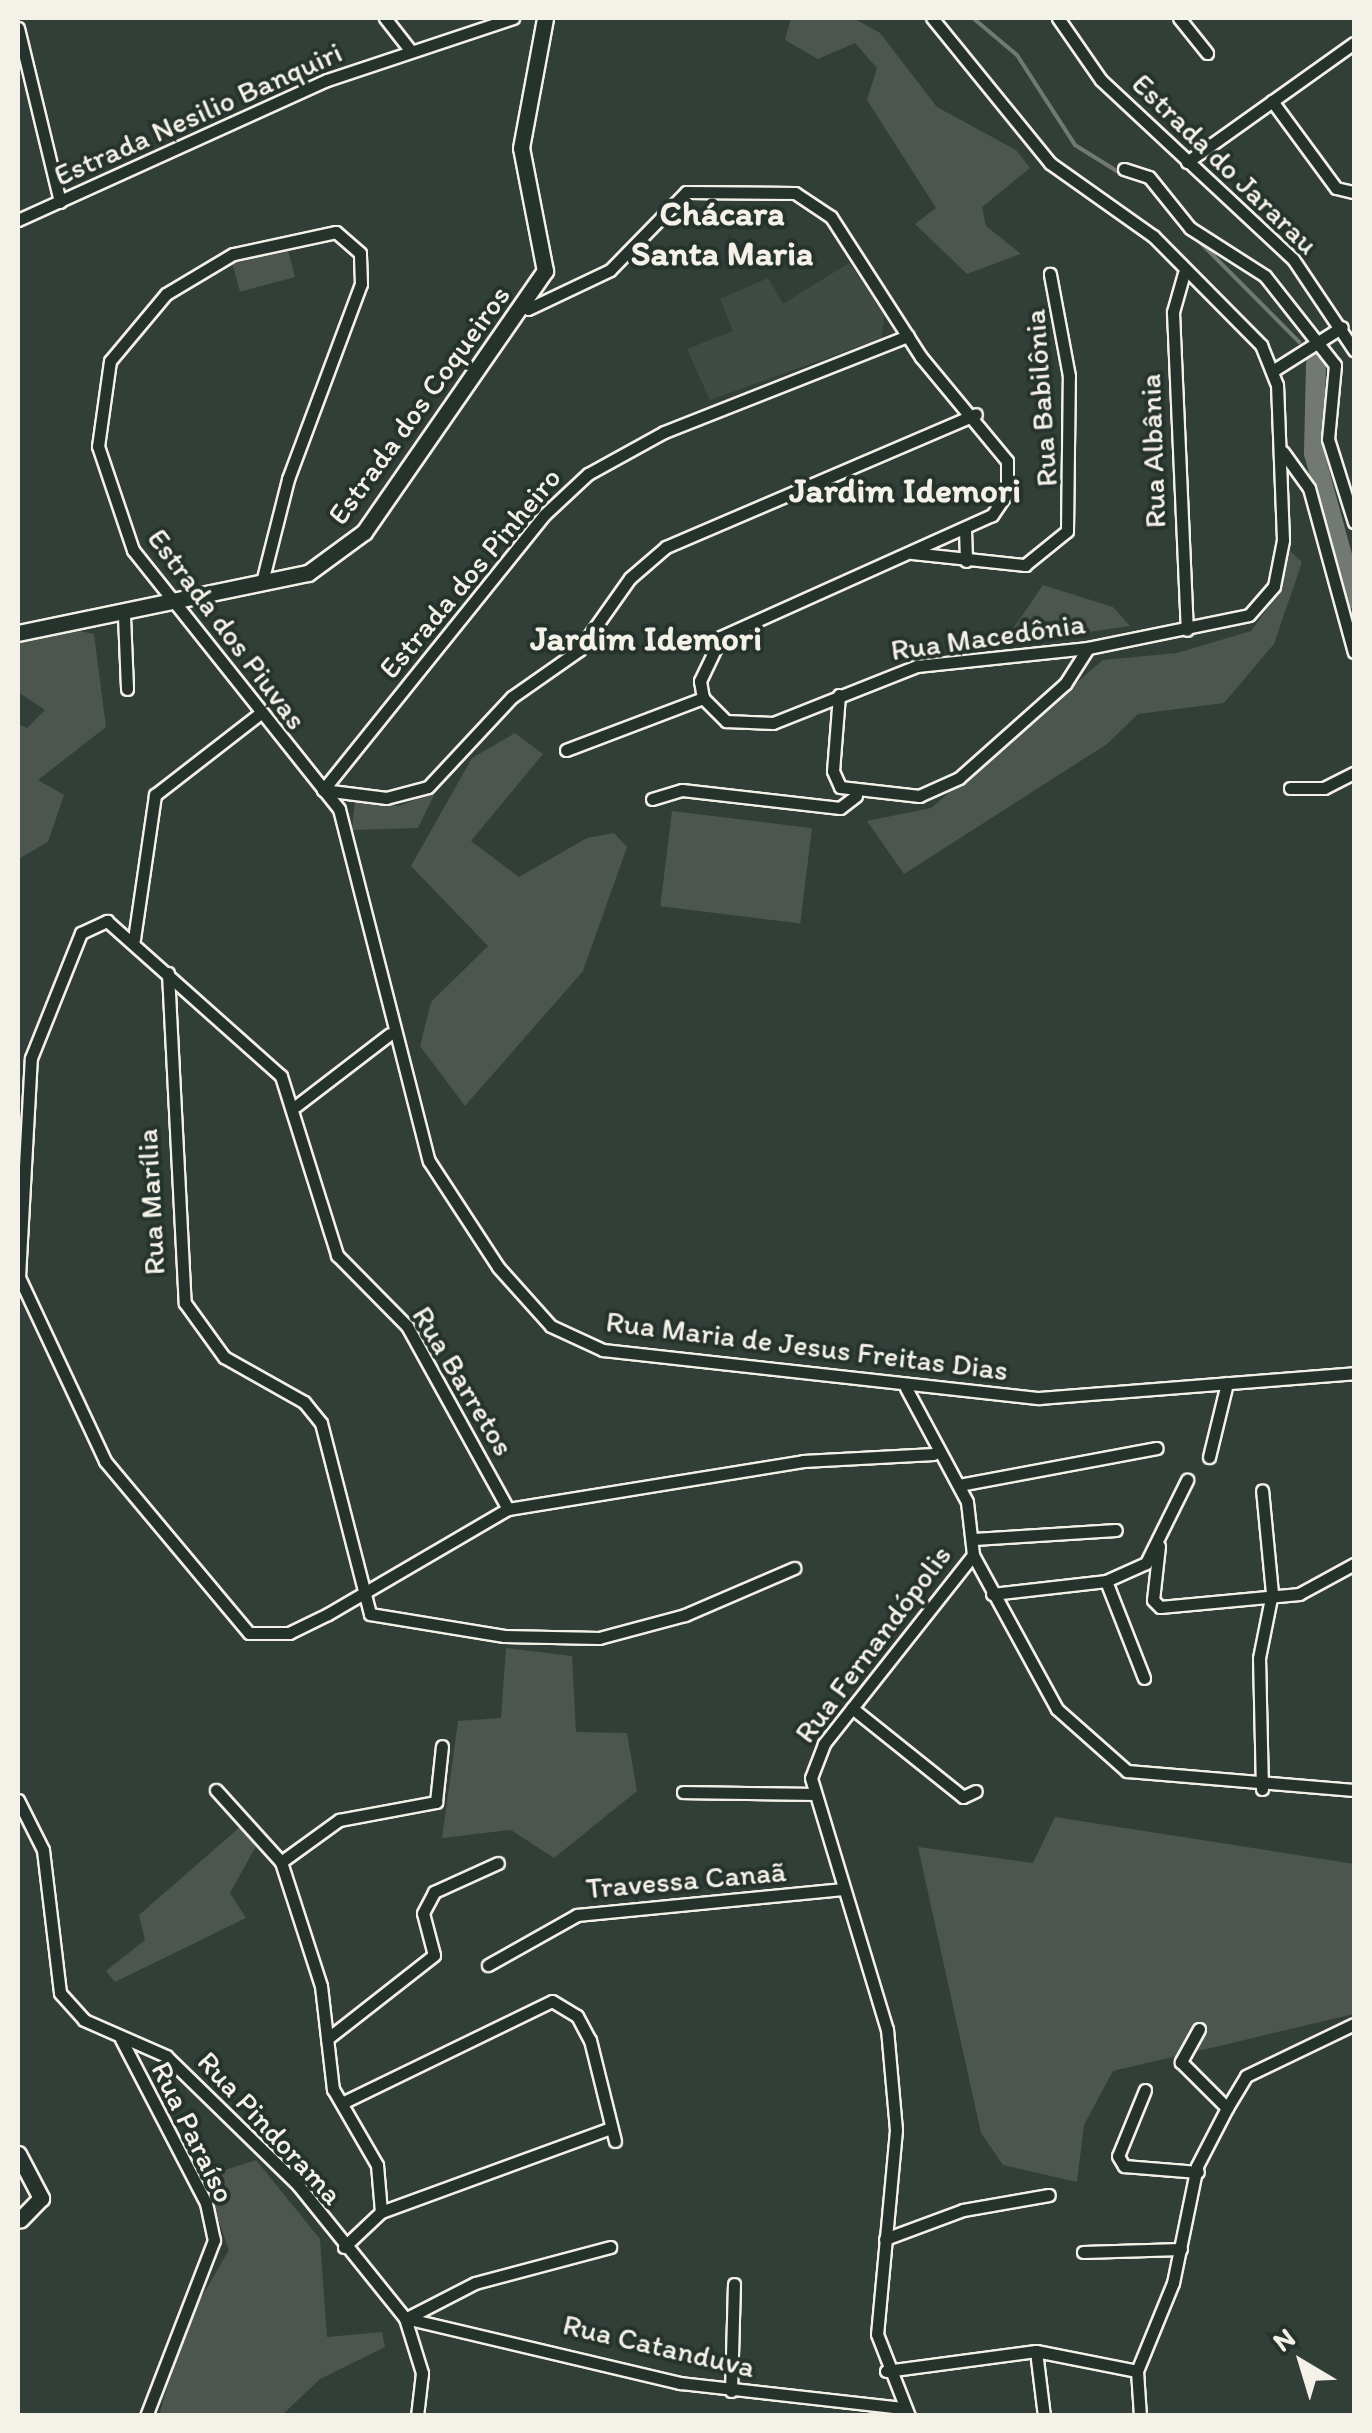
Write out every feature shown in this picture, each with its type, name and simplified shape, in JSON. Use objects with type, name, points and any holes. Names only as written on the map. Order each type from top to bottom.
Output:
[{"type":"street","points":[[384,18],[410,50]]},
{"type":"street","name":"Estrada Nesilio Banquiri","points":[[18,220],[410,50],[513,18]]},
{"type":"street","name":"Estrada dos Coqueiros","points":[[18,633],[124,616],[327,565],[364,532],[528,308],[545,272],[520,148],[545,18]]},
{"type":"street","name":"Rua Macedônia","points":[[703,698],[726,721],[752,728],[917,666],[1088,648],[1237,622],[1274,586],[1283,452],[1274,370],[1236,311],[1184,272],[1153,236],[1050,164],[932,18]]},
{"type":"street","name":"Estrada do Jararau","points":[[1058,18],[1101,80],[1278,242],[1342,327],[1354,350]]},
{"type":"street","points":[[1179,18],[1207,52]]},
{"type":"street","points":[[18,28],[60,202]]},
{"type":"street","points":[[1187,162],[1354,43]]},
{"type":"street","points":[[1272,101],[1336,188],[1354,192]]},
{"type":"street","points":[[1124,170],[1150,177],[1190,228],[1265,276],[1335,366],[1328,440],[1354,522]]},
{"type":"street","points":[[528,308],[610,270],[686,192],[780,190],[831,217],[908,336],[976,414],[1010,474],[1002,504],[965,530],[721,637],[704,660],[703,698],[566,750]]},
{"type":"street","name":"Estrada dos Piuvas","points":[[262,582],[288,479],[361,284],[360,254],[336,232],[313,231],[200,268],[138,322],[110,361],[98,446],[107,487],[132,550],[258,716],[324,790]]},
{"type":"street","name":"Rua Albânia","points":[[1184,272],[1172,312],[1186,630]]},
{"type":"street","name":"Rua Babilônia","points":[[912,554],[1025,564],[1067,530],[1069,376],[1050,274]]},
{"type":"street","points":[[1274,370],[1342,327]]},
{"type":"street","name":"Estrada dos Pinheiro","points":[[324,790],[580,481],[664,432],[908,336]]},
{"type":"street","points":[[324,790],[386,798],[428,788],[512,697],[579,650],[630,578],[666,547],[976,414]]},
{"type":"street","points":[[1283,452],[1308,488],[1354,652]]},
{"type":"street","points":[[965,530],[966,560]]},
{"type":"street","points":[[124,616],[127,689]]},
{"type":"street","points":[[652,799],[682,790],[840,808],[856,796],[946,787],[1065,684],[1088,648]]},
{"type":"street","points":[[839,695],[833,771],[856,796]]},
{"type":"street","points":[[134,939],[155,795],[258,716]]},
{"type":"street","points":[[1290,788],[1324,788],[1354,773]]},
{"type":"street","name":"Rua Maria de Jesus Freitas Dias","points":[[324,790],[342,817],[390,1034],[428,1161],[490,1256],[551,1326],[603,1350],[906,1388],[1076,1399],[1354,1373]]},
{"type":"street","name":"Rua Barretos","points":[[18,1276],[31,1058],[43,1021],[89,925],[107,921],[134,939],[280,1076],[296,1106],[337,1255],[406,1326],[508,1509]]},
{"type":"street","name":"Rua Marília","points":[[168,973],[185,1302],[224,1357],[304,1402],[321,1423],[360,1597]]},
{"type":"street","points":[[296,1106],[390,1034]]},
{"type":"street","points":[[18,1276],[105,1461],[239,1628],[289,1633],[360,1597],[508,1509],[803,1461],[934,1454]]},
{"type":"street","points":[[1210,1457],[1227,1382]]},
{"type":"street","name":"Rua Fernandópolis","points":[[906,1388],[934,1454],[960,1486],[974,1539],[973,1555],[814,1761],[812,1794],[887,2029],[896,2130],[877,2334],[886,2372],[907,2412]]},
{"type":"street","points":[[960,1486],[1157,1448]]},
{"type":"street","points":[[992,1594],[1133,1576],[1159,1546],[1187,1480]]},
{"type":"street","points":[[1262,1490],[1272,1593],[1259,1658],[1262,1789]]},
{"type":"street","points":[[974,1539],[1116,1530]]},
{"type":"street","points":[[1159,1546],[1160,1606],[1272,1593],[1299,1594],[1354,1564]]},
{"type":"street","points":[[973,1555],[1057,1709],[1098,1752],[1138,1776],[1262,1789],[1354,1790]]},
{"type":"street","points":[[360,1597],[381,1619],[598,1638],[685,1615],[794,1568]]},
{"type":"street","points":[[1106,1581],[1144,1678]]},
{"type":"street","points":[[852,1708],[962,1797],[976,1792]]},
{"type":"street","points":[[281,1862],[339,1820],[436,1802],[442,1746]]},
{"type":"street","points":[[216,1790],[281,1862],[321,1986],[327,2039],[344,2102],[377,2166],[381,2212]]},
{"type":"street","points":[[683,1792],[812,1794]]},
{"type":"street","name":"Rua Pindorama","points":[[18,1800],[44,1850],[60,1993],[84,2020],[166,2056],[226,2110],[405,2318],[422,2373],[417,2416]]},
{"type":"street","points":[[424,1904],[498,1863]]},
{"type":"street","points":[[327,2039],[434,1955],[424,1904],[434,1883]]},
{"type":"street","name":"Travessa Canaã","points":[[488,1964],[577,1915],[843,1889]]},
{"type":"street","points":[[344,2102],[552,2001],[577,2016],[590,2040],[613,2134],[381,2212],[344,2247]]},
{"type":"street","points":[[1140,2416],[1138,2371],[1182,2249],[1198,2172],[1227,2108],[1246,2076],[1354,2024]]},
{"type":"street","points":[[1199,2028],[1181,2062],[1227,2108]]},
{"type":"street","name":"Rua Paraíso","points":[[121,2039],[206,2204],[214,2240],[146,2416]]},
{"type":"street","points":[[1146,2090],[1118,2156],[1124,2166],[1198,2172]]},
{"type":"street","points":[[18,2154],[41,2198],[19,2220]]},
{"type":"street","points":[[885,2239],[962,2210],[1049,2195]]},
{"type":"street","points":[[405,2318],[475,2283],[610,2247]]},
{"type":"street","points":[[1083,2252],[1182,2249]]},
{"type":"street","points":[[731,2391],[734,2284]]},
{"type":"street","name":"Rua Catanduva","points":[[405,2318],[731,2391],[907,2412]]},
{"type":"street","points":[[886,2372],[1036,2352],[1138,2371]]},
{"type":"street","points":[[1036,2352],[1044,2416]]},
{"type":"shaded area","points":[[791,18],[853,18],[880,33],[937,107],[1016,150],[1030,168],[982,207],[986,226],[1021,254],[967,274],[915,224],[936,208],[867,100],[877,68],[855,43],[818,59],[785,40]]},
{"type":"shaded area","points":[[287,247],[295,277],[240,292],[232,262]]},
{"type":"shaded area","points":[[849,263],[884,315],[882,338],[710,400],[687,349],[733,331],[720,299],[768,278],[783,304]]},
{"type":"shaded area","points":[[1290,551],[1302,562],[1274,644],[1224,703],[1138,714],[1107,744],[904,874],[867,821],[931,808],[1103,660],[1177,653],[1251,631],[1277,595]]},
{"type":"shaded area","points":[[1043,585],[1113,607],[1130,626],[1003,644]]},
{"type":"shaded area","points":[[70,629],[94,634],[106,727],[38,780],[64,795],[48,842],[18,859],[18,724],[27,728],[45,710],[18,692],[18,639]]},
{"type":"shaded area","points":[[515,733],[543,754],[471,841],[519,877],[587,838],[614,833],[627,847],[583,971],[465,1106],[420,1046],[431,1002],[488,946],[411,866],[472,758]]},
{"type":"shaded area","points":[[436,791],[418,828],[352,830],[355,800],[399,806]]},
{"type":"shaded area","points":[[672,811],[812,828],[800,923],[660,906]]},
{"type":"shaded area","points":[[506,1648],[572,1656],[576,1732],[627,1733],[637,1791],[554,1858],[511,1830],[442,1838],[458,1721],[501,1718]]},
{"type":"shaded area","points":[[1055,1817],[1354,1864],[1354,2014],[1113,2071],[1084,2125],[1077,2182],[1003,2165],[981,2133],[918,1847],[1033,1863]]},
{"type":"shaded area","points":[[240,1827],[256,1846],[230,1893],[246,1918],[115,1982],[106,1971],[145,1940],[139,1915]]},
{"type":"shaded area","points":[[256,2160],[320,2239],[327,2337],[382,2332],[385,2347],[320,2379],[282,2415],[159,2416],[183,2329],[229,2250],[203,2177]]},
{"type":"waterway","points":[[973,18],[1017,55],[1075,145],[1120,173]]},
{"type":"waterway","points":[[1171,213],[1299,342]]},
{"type":"waterway","points":[[1316,364],[1314,453],[1354,599]]},
{"type":"district","name":"Chácara Santa Maria","points":[[722,233]]},
{"type":"district","name":"Jardim Idemori","points":[[905,490]]},
{"type":"district","name":"Jardim Idemori","points":[[646,638]]}]
